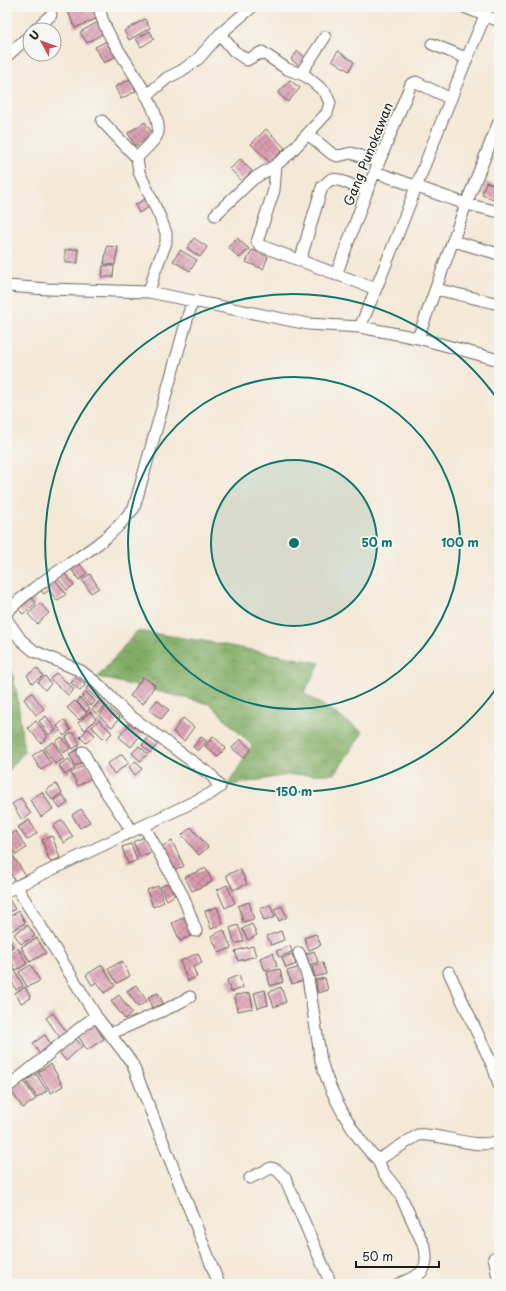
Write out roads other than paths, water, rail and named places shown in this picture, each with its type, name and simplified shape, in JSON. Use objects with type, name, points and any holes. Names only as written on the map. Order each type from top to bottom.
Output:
[{"type":"street","points":[[98,7],[110,37],[146,96],[157,118],[158,133],[137,158]]},
{"type":"street","points":[[146,96],[167,78],[181,72],[198,59],[220,34],[252,7]]},
{"type":"street","points":[[464,7],[499,21]]},
{"type":"street","points":[[44,22],[51,15]]},
{"type":"street","points":[[360,327],[417,186],[466,58],[485,16]]},
{"type":"street","points":[[215,215],[253,179],[276,165],[308,134],[327,113],[330,103],[325,92],[301,74],[287,69],[262,52],[247,60],[242,57],[220,34]]},
{"type":"street","points":[[301,74],[313,58],[325,37]]},
{"type":"street","points":[[7,56],[22,42]]},
{"type":"street","points":[[432,44],[466,58]]},
{"type":"street","name":"Gang Punokawan","points":[[336,275],[367,191],[411,84],[416,82],[451,99]]},
{"type":"street","points":[[102,121],[137,158],[139,172],[166,233],[166,244],[155,271],[149,292]]},
{"type":"street","points":[[418,338],[466,204],[499,122]]},
{"type":"street","points":[[308,134],[332,154],[338,156],[350,153],[417,186],[466,204],[499,212]]},
{"type":"street","points":[[276,165],[274,190],[257,242],[259,245],[376,289]]},
{"type":"street","points":[[300,261],[322,187],[331,179],[339,180],[367,191]]},
{"type":"street","points":[[453,241],[499,254]]},
{"type":"street","points":[[7,286],[48,289],[149,292],[192,302],[308,324],[360,327],[418,338],[499,360]]},
{"type":"street","points":[[436,289],[499,304]]},
{"type":"street","points":[[7,612],[39,586],[101,542],[134,508],[192,302]]},
{"type":"street","points":[[7,620],[21,640],[34,651],[81,671],[98,684],[125,712],[212,776],[220,784],[219,789],[210,794],[12,888],[96,1016],[132,1063],[219,1284]]},
{"type":"street","points":[[83,752],[98,780],[132,832]]},
{"type":"street","points":[[144,826],[183,896],[196,931]]},
{"type":"street","points":[[298,953],[308,978],[320,1061],[324,1074],[353,1130],[378,1160],[384,1172],[400,1192],[425,1248],[427,1263],[421,1273],[398,1284]]},
{"type":"street","points":[[448,972],[494,1069],[499,1085]]},
{"type":"street","points":[[110,1034],[190,997]]},
{"type":"street","points":[[7,1087],[35,1067],[69,1035],[96,1016]]},
{"type":"street","points":[[378,1160],[418,1135],[425,1134],[458,1141],[487,1143],[499,1140]]},
{"type":"street","points":[[250,1178],[271,1168],[277,1170],[285,1178],[331,1284]]},
{"type":"street","points":[[494,1258],[497,1265],[495,1271],[499,1281]]}]
